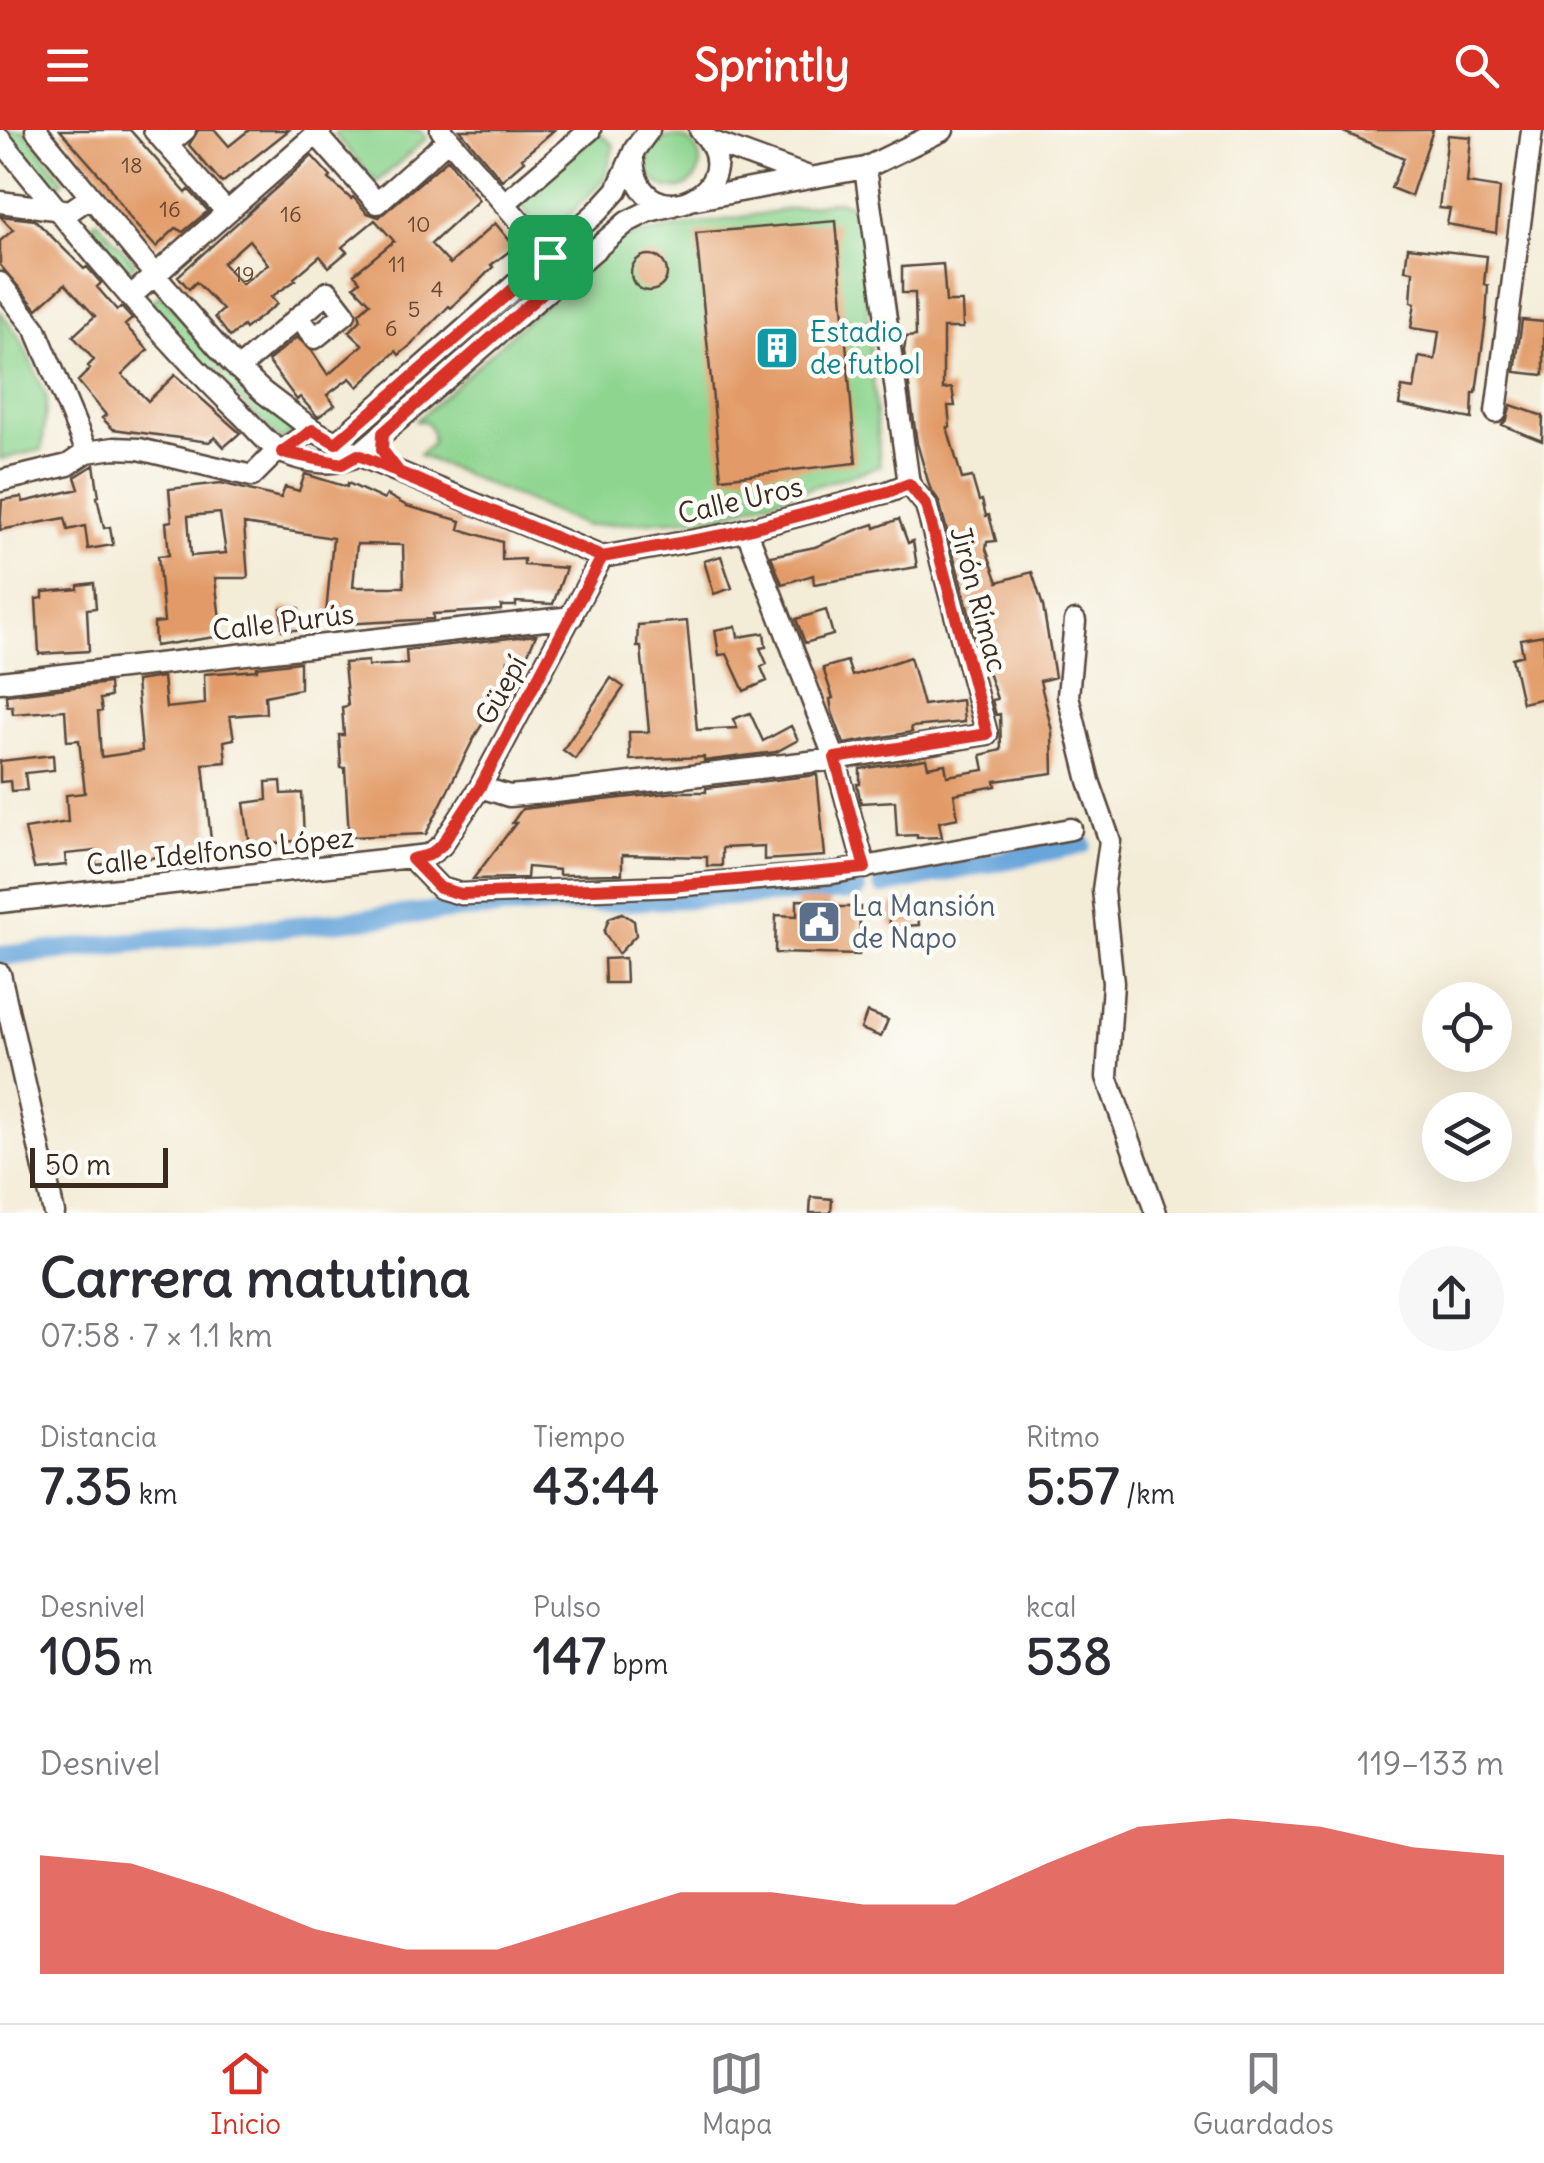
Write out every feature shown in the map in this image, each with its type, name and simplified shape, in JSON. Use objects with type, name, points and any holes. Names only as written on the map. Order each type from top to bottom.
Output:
[{"type":"street","points":[[36,130],[89,198],[238,369],[313,430],[401,475],[602,557]]},
{"type":"street","points":[[185,130],[160,137],[226,212]]},
{"type":"street","points":[[504,204],[590,130]]},
{"type":"street","points":[[0,139],[208,382],[282,452],[342,464],[358,455],[626,222],[649,211],[696,199],[865,168],[943,130]]},
{"type":"street","points":[[131,296],[319,132],[377,203],[445,134],[564,274]]},
{"type":"street","points":[[336,443],[550,257],[618,190],[643,133]]},
{"type":"street","points":[[704,135],[812,178]]},
{"type":"street","points":[[696,199],[713,179],[716,166],[704,135]]},
{"type":"street","points":[[1496,412],[1530,135]]},
{"type":"street","points":[[633,160],[640,186],[648,196],[673,205]]},
{"type":"street","points":[[865,168],[909,484]]},
{"type":"street","points":[[0,202],[70,211],[89,198]]},
{"type":"street","points":[[0,283],[36,330],[88,452]]},
{"type":"street","points":[[238,369],[328,292]]},
{"type":"street","points":[[0,481],[68,465],[88,452],[139,449],[252,476],[272,456],[313,430]]},
{"type":"street","points":[[383,433],[382,450],[401,475]]},
{"type":"street","name":"Calle Uros","points":[[602,557],[746,529],[909,484]]},
{"type":"street","name":"Jirón Rímac","points":[[835,758],[987,734],[926,505],[909,484]]},
{"type":"street","points":[[746,529],[835,758],[865,868]]},
{"type":"street","name":"Güepí","points":[[442,845],[480,787],[602,557]]},
{"type":"street","name":"Calle Purús","points":[[0,682],[572,617]]},
{"type":"street","points":[[1075,621],[1068,696],[1089,780],[1110,841],[1103,890],[1113,983],[1107,1078],[1156,1213]]},
{"type":"street","points":[[480,787],[509,796],[835,758]]},
{"type":"street","points":[[412,859],[440,888],[461,894],[671,886],[865,868],[1071,828]]},
{"type":"street","name":"Calle Idelfonso López","points":[[0,902],[412,859],[429,855],[442,845]]},
{"type":"street","points":[[0,974],[54,1213]]},
{"type":"green space","points":[[5,130],[24,130],[64,181],[53,190]]},
{"type":"green space","points":[[339,130],[420,130],[427,138],[377,182],[334,134]]},
{"type":"green space","points":[[598,132],[614,145],[605,178],[547,239],[518,201]]},
{"type":"green space","points":[[674,137],[693,144],[700,163],[693,182],[674,189],[655,182],[648,163],[655,144]]},
{"type":"green space","points":[[837,201],[850,204],[860,214],[880,466],[716,517],[586,526],[419,455],[432,443],[432,432],[427,422],[416,421],[611,244],[634,235]]},
{"type":"green space","points":[[97,220],[135,264],[124,274],[86,229]]},
{"type":"green space","points":[[537,275],[543,281],[361,440],[356,434]]},
{"type":"green space","points":[[161,294],[224,366],[212,375],[149,304]]},
{"type":"green space","points":[[0,311],[21,340],[47,398],[42,450],[0,459]]},
{"type":"green space","points":[[226,369],[297,430],[281,440],[217,378]]},
{"type":"building","points":[[60,130],[130,130],[186,193],[189,190],[208,211],[183,232],[176,228],[156,247]]},
{"type":"building","points":[[198,130],[215,130],[229,146],[249,130],[289,130],[222,183],[189,145]]},
{"type":"building","points":[[460,130],[554,130],[502,180]]},
{"type":"building","points":[[1339,130],[1433,130],[1411,196],[1391,188],[1404,158]]},
{"type":"building","points":[[1448,135],[1471,137],[1467,183],[1500,188],[1496,233],[1447,224],[1450,209],[1439,208]]},
{"type":"building","points":[[312,156],[329,179],[367,213],[379,217],[448,159],[479,200],[431,244],[450,264],[495,223],[515,247],[491,265],[468,292],[399,355],[396,351],[358,387],[350,378],[327,395],[335,405],[318,417],[300,397],[297,400],[268,361],[297,337],[328,375],[363,345],[349,332],[361,320],[359,313],[370,303],[354,286],[360,281],[354,274],[394,241],[375,220],[342,247],[347,252],[329,267],[320,256],[296,280],[271,297],[277,304],[230,337],[215,317],[223,310],[196,282],[189,289],[178,276]],"holes":[[[249,240],[268,264],[242,284],[223,263]]]},
{"type":"building","points":[[0,216],[35,220],[84,269],[87,267],[101,283],[97,287],[117,310],[121,307],[132,319],[125,325],[148,350],[122,375],[148,401],[175,375],[240,433],[224,447],[215,437],[209,442],[113,429],[78,381],[94,360],[73,336],[95,316],[65,284],[37,309],[0,265],[0,241],[13,230]]},
{"type":"building","name":"Estadio de futbol","points":[[836,221],[856,463],[721,478],[696,233]]},
{"type":"building","points":[[1408,247],[1487,256],[1486,319],[1472,419],[1399,405],[1402,387],[1414,389],[1419,357],[1435,360],[1439,332],[1411,328],[1415,303],[1411,302],[1413,271],[1405,270]]},
{"type":"building","points":[[649,255],[662,260],[667,273],[662,286],[649,291],[636,286],[631,273],[636,260]]},
{"type":"building","points":[[943,264],[946,302],[962,302],[963,328],[943,328],[943,389],[952,388],[955,406],[948,406],[947,427],[962,479],[972,477],[979,501],[982,500],[986,516],[989,515],[996,541],[987,542],[986,549],[998,582],[1032,572],[1043,606],[1055,677],[1040,681],[1052,731],[1053,773],[995,781],[996,786],[954,794],[958,818],[939,822],[942,837],[917,838],[897,836],[895,801],[861,803],[857,784],[860,769],[926,759],[928,767],[945,764],[947,776],[984,770],[981,755],[1001,750],[1000,714],[996,715],[992,700],[997,699],[982,661],[939,501],[930,488],[917,443],[904,351],[906,337],[916,336],[915,293],[902,293],[902,267]]},
{"type":"building","points":[[1522,320],[1544,322],[1544,375],[1515,372]]},
{"type":"building","points":[[1511,405],[1543,416],[1542,441],[1502,425]]},
{"type":"building","points":[[94,465],[104,528],[110,527],[113,545],[88,549],[85,526],[68,530],[65,518],[0,530],[2,500],[22,497],[23,502],[79,489],[75,477]]},
{"type":"building","points":[[305,474],[347,487],[348,483],[384,500],[387,495],[407,506],[461,521],[459,529],[502,542],[502,560],[524,559],[524,565],[566,568],[553,604],[516,602],[516,606],[501,606],[501,610],[433,614],[433,619],[325,625],[333,538],[244,524],[248,578],[215,578],[222,636],[155,646],[154,623],[164,622],[158,556],[169,555],[169,489],[221,483],[281,498],[285,487],[299,491]],"holes":[[[220,513],[226,553],[191,556],[188,516]],[[357,544],[403,545],[404,587],[353,587]]]},
{"type":"building","points":[[899,519],[908,543],[913,541],[917,567],[814,584],[813,575],[782,584],[771,556],[815,547],[874,524],[875,528]]},
{"type":"building","points":[[721,556],[732,588],[714,594],[704,561]]},
{"type":"building","points":[[94,583],[96,608],[87,609],[89,651],[39,654],[36,599],[43,598],[43,592],[78,589],[78,585]]},
{"type":"building","points":[[281,608],[299,608],[299,630],[282,630]]},
{"type":"building","points":[[826,610],[833,635],[805,643],[796,619]]},
{"type":"building","points":[[687,621],[697,730],[737,728],[733,719],[750,713],[763,741],[791,726],[798,740],[776,752],[704,761],[704,757],[630,760],[629,732],[649,732],[641,647],[637,647],[638,625]]},
{"type":"building","points":[[736,626],[738,637],[764,633],[766,647],[760,648],[767,664],[761,667],[767,681],[744,691],[727,654],[719,655],[715,630]]},
{"type":"building","points":[[536,635],[521,669],[508,661],[509,696],[500,696],[476,734],[426,834],[349,837],[339,735],[344,735],[342,707],[348,706],[344,663],[407,664],[406,650]]},
{"type":"building","points":[[1544,635],[1544,698],[1522,703],[1512,658],[1523,655],[1520,639]]},
{"type":"building","points":[[910,657],[923,705],[962,700],[964,722],[911,727],[912,732],[844,744],[832,712],[833,698],[823,668],[847,661],[852,676]]},
{"type":"building","points":[[300,662],[300,689],[265,696],[266,713],[230,716],[234,739],[224,741],[226,762],[203,764],[212,850],[96,865],[95,851],[65,854],[66,865],[34,868],[25,829],[68,822],[66,795],[85,793],[79,740],[67,741],[65,710],[13,714],[6,695],[109,683],[110,697],[100,699],[102,711],[98,712],[101,757],[142,751],[136,681],[163,677],[166,708],[205,704],[204,674]]},
{"type":"building","points":[[611,678],[624,687],[575,759],[563,750]]},
{"type":"building","points":[[53,755],[54,770],[25,773],[27,790],[11,791],[10,781],[0,782],[0,761]]},
{"type":"building","points":[[817,775],[825,856],[764,860],[764,846],[722,848],[722,866],[707,866],[707,857],[622,855],[622,874],[559,875],[559,870],[528,867],[527,878],[473,879],[516,823],[512,823],[522,809],[706,792],[706,788]]},
{"type":"building","points":[[281,781],[282,794],[302,793],[304,840],[250,846],[244,803],[267,800],[266,782]]},
{"type":"building","points":[[797,900],[830,901],[830,907],[860,907],[859,955],[775,953],[776,915],[797,916]]},
{"type":"building","points":[[917,903],[919,925],[890,927],[889,905]]},
{"type":"building","points":[[622,913],[634,921],[636,935],[618,954],[604,932],[609,918]]},
{"type":"building","points":[[625,958],[626,983],[605,983],[604,959]]},
{"type":"building","points":[[867,1012],[888,1020],[881,1037],[861,1029]]},
{"type":"building","points":[[811,1197],[832,1199],[831,1213],[810,1213]]},
{"type":"waterway","points":[[883,885],[1082,844]]},
{"type":"waterway","points":[[0,956],[460,909],[856,890]]},
{"type":"place","name":"Estadio de futbol","points":[[777,348]]},
{"type":"place","name":"La Mansión de Napo","points":[[819,922]]},
{"type":"route","points":[[550,257],[336,443],[313,430],[282,452],[342,464],[358,455],[401,475],[602,557],[480,787],[442,845],[429,855],[412,859],[440,888],[461,894],[671,886],[865,868],[835,758],[987,734],[926,505],[915,488],[909,484],[729,534],[602,557],[504,517],[401,475],[386,458],[382,450],[383,433],[564,274],[550,257]]}]
